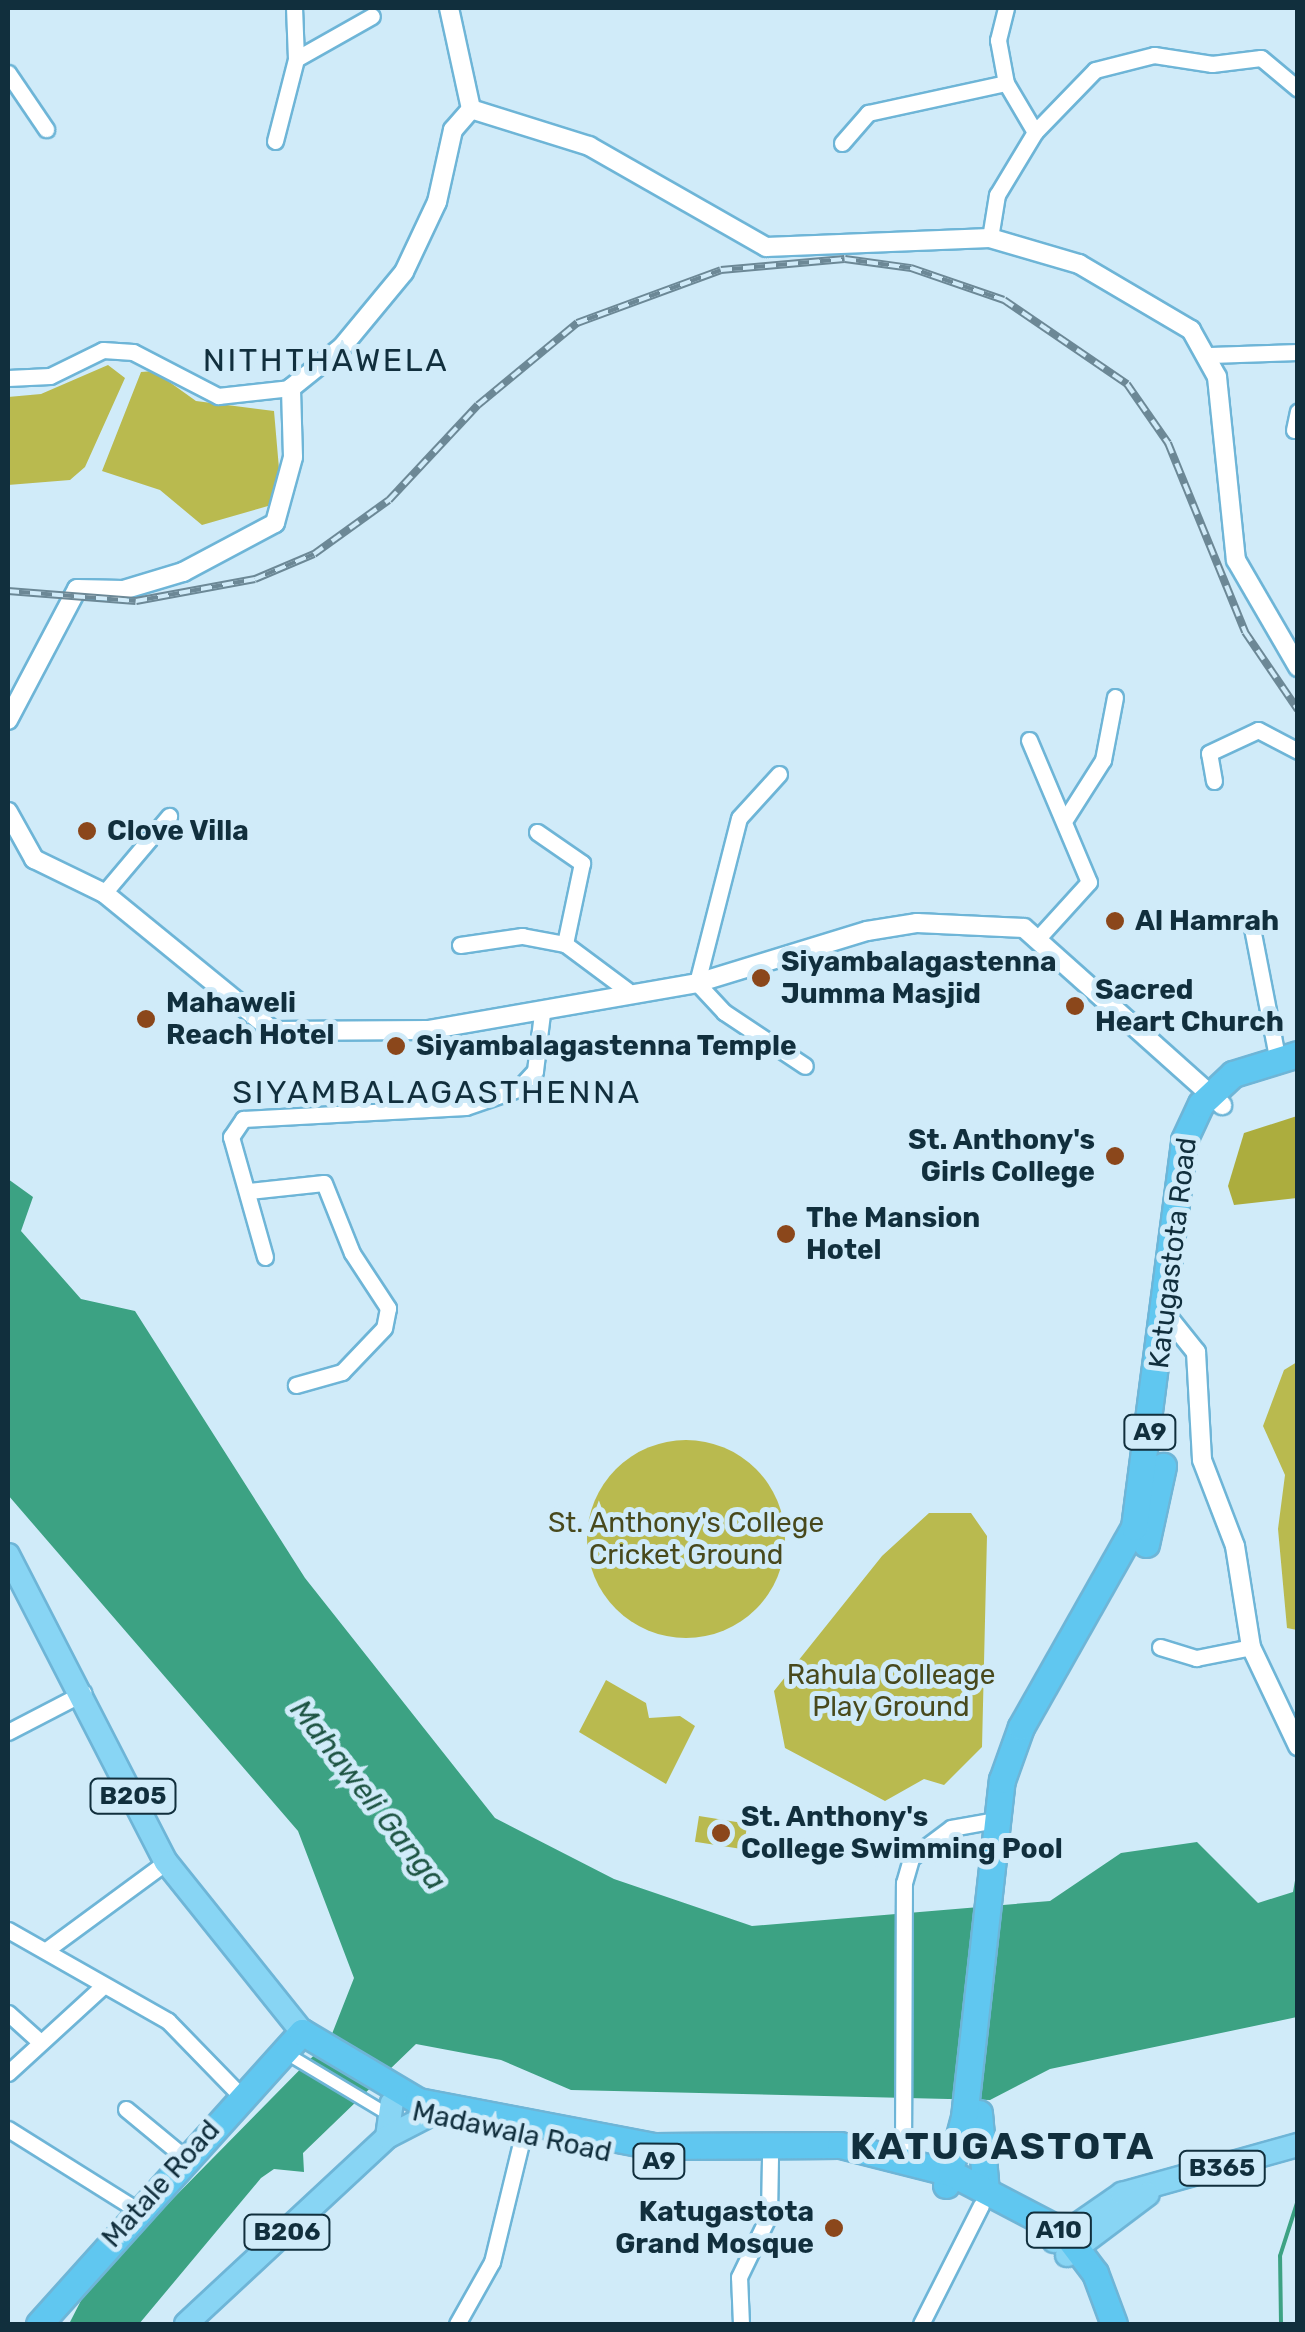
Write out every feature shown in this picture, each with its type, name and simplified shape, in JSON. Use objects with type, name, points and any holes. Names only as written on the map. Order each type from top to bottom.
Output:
[{"type":"highway","name":"Katugastota Road","points":[[1000,1835],[1028,1746],[1145,1547],[1171,1318],[1196,1158],[1216,1100],[1291,1060]]},
{"type":"highway","name":"A9","points":[[967,2149],[1000,1835]]},
{"type":"highway","name":"Matale Road","points":[[39,2324],[184,2157],[295,2045]]},
{"type":"highway","name":"Madawala Road","points":[[295,2045],[391,2104],[525,2130],[646,2160],[770,2158],[858,2162],[953,2183]]},
{"type":"highway","name":"Madawala Road","points":[[525,2130],[654,2146],[821,2144],[903,2156],[953,2183]]},
{"type":"highway","points":[[903,2156],[967,2149]]},
{"type":"highway","points":[[953,2183],[967,2149]]},
{"type":"highway","points":[[967,2149],[983,2198]]},
{"type":"highway","name":"A10","points":[[953,2183],[1065,2244],[1114,2324]]},
{"type":"highway","name":"A10","points":[[1065,2244],[1098,2324]]},
{"type":"main road","name":"Madawala Road","points":[[8,1555],[83,1693],[166,1862],[295,2045]]},
{"type":"main road","name":"B206","points":[[186,2324],[391,2104]]},
{"type":"main road","name":"B365","points":[[1065,2244],[1110,2199],[1148,2194],[1298,2145]]},
{"type":"street","points":[[275,141],[296,59],[294,8]]},
{"type":"street","points":[[449,8],[472,109]]},
{"type":"street","points":[[984,8],[1003,12],[1006,83],[1034,132]]},
{"type":"street","points":[[296,59],[372,16]]},
{"type":"street","points":[[990,238],[997,195],[1034,132],[1095,70],[1154,55],[1212,64],[1260,58],[1298,88]]},
{"type":"street","points":[[8,72],[46,129]]},
{"type":"street","points":[[842,142],[868,112],[1006,83]]},
{"type":"street","points":[[472,109],[589,146],[766,247],[990,238],[1112,280],[1192,330],[1210,356],[1236,560],[1298,668]]},
{"type":"street","points":[[8,378],[50,376],[103,350],[133,352],[218,396],[291,388],[342,347],[404,272],[437,202],[453,130],[472,109]]},
{"type":"street","points":[[1210,356],[1298,352]]},
{"type":"street","points":[[8,720],[78,588],[123,590],[183,572],[275,524],[293,456],[291,388]]},
{"type":"street","points":[[1294,430],[1298,411]]},
{"type":"street","points":[[1066,818],[1103,760],[1116,698]]},
{"type":"street","points":[[1214,781],[1210,753],[1258,730],[1298,751]]},
{"type":"street","points":[[1029,740],[1066,818],[1090,882],[1040,936]]},
{"type":"street","points":[[697,982],[739,818],[779,774]]},
{"type":"street","points":[[8,812],[23,850],[104,893],[274,1032],[428,1030],[542,1013],[626,990],[697,982],[917,923],[1040,936],[1216,1100]]},
{"type":"street","points":[[104,893],[169,816]]},
{"type":"street","points":[[537,832],[582,863],[565,944]]},
{"type":"street","points":[[1252,928],[1291,1060]]},
{"type":"street","points":[[460,945],[522,936],[565,944],[626,990]]},
{"type":"street","points":[[697,982],[724,1012],[805,1066]]},
{"type":"street","points":[[265,1257],[232,1137],[243,1119],[466,1107],[501,1095],[535,1072],[542,1013]]},
{"type":"street","points":[[249,1191],[324,1183],[352,1253],[388,1308],[384,1328],[342,1372],[296,1385]]},
{"type":"street","points":[[1171,1318],[1196,1352],[1202,1460],[1234,1546],[1252,1647],[1298,1746]]},
{"type":"street","points":[[1160,1647],[1196,1658],[1252,1647]]},
{"type":"street","points":[[8,1732],[83,1693]]},
{"type":"street","points":[[903,2156],[904,1882],[911,1858],[951,1828],[1000,1835]]},
{"type":"street","points":[[49,1948],[166,1862]]},
{"type":"street","points":[[8,1930],[49,1948],[168,2021],[241,2096]]},
{"type":"street","points":[[8,2073],[104,1985]]},
{"type":"street","points":[[8,2013],[39,2041]]},
{"type":"street","points":[[126,2109],[184,2157]]},
{"type":"street","points":[[8,2129],[137,2210]]},
{"type":"street","points":[[457,2324],[492,2262],[525,2130]]},
{"type":"street","points":[[741,2324],[740,2277],[769,2214],[770,2158]]},
{"type":"street","points":[[920,2324],[983,2198]]},
{"type":"green space","points":[[108,365],[125,378],[85,467],[70,480],[8,485],[8,397],[41,394]]},
{"type":"green space","points":[[154,371],[196,401],[274,411],[280,480],[268,506],[202,525],[160,490],[102,471],[141,372]]},
{"type":"green space","points":[[1297,1362],[1297,1630],[1287,1628],[1278,1529],[1285,1475],[1263,1426],[1284,1370]]},
{"type":"green space","name":"St. Anthony's College Cricket Ground","points":[[686,1440],[724,1447],[756,1469],[778,1501],[785,1539],[778,1577],[756,1609],[724,1631],[686,1638],[648,1631],[616,1609],[594,1577],[587,1539],[594,1501],[616,1469],[648,1447]]},
{"type":"green space","name":"Rahula Colleage Play Ground","points":[[929,1513],[971,1513],[987,1536],[982,1747],[944,1785],[924,1779],[885,1801],[785,1748],[774,1691],[882,1556]]},
{"type":"green space","points":[[606,1680],[646,1703],[649,1718],[680,1716],[695,1726],[666,1784],[579,1732]]},
{"type":"green space","name":"St. Anthony's College Swimming Pool","points":[[699,1816],[747,1824],[743,1849],[695,1842]]},
{"type":"shaded area","points":[[1297,1116],[1297,1198],[1234,1205],[1228,1186],[1244,1133]]},
{"type":"water","name":"Mahaweli Ganga","points":[[8,1179],[33,1197],[21,1231],[81,1299],[135,1311],[305,1578],[495,1818],[614,1879],[752,1926],[1050,1901],[1121,1853],[1197,1842],[1258,1903],[1293,1892],[1297,1869],[1297,2017],[1050,2069],[990,2100],[571,2090],[501,2060],[416,2044],[303,2153],[304,2172],[274,2169],[261,2178],[139,2324],[69,2324],[90,2283],[330,2039],[354,1978],[298,1831],[8,1495]]},
{"type":"waterway","points":[[1281,2324],[1280,2256],[1298,2200]]},
{"type":"railway","points":[[8,591],[136,601],[255,579],[314,554],[389,500],[478,405],[577,323],[721,270],[845,259],[911,268],[1004,300],[1127,384],[1168,443],[1245,632],[1298,710]]},
{"type":"place","name":"Clove Villa","points":[[87,831]]},
{"type":"place","name":"Al Hamrah","points":[[1115,921]]},
{"type":"place","name":"Siyambalagastenna Jumma Masjid","points":[[761,978]]},
{"type":"place","name":"Sacred Heart Church","points":[[1075,1006]]},
{"type":"place","name":"Mahaweli Reach Hotel","points":[[146,1019]]},
{"type":"place","name":"Siyambalagastenna Temple","points":[[396,1046]]},
{"type":"place","name":"St. Anthony's Girls College","points":[[1115,1156]]},
{"type":"place","name":"The Mansion Hotel","points":[[786,1234]]},
{"type":"place","name":"St. Anthony's College Swimming Pool","points":[[721,1833]]},
{"type":"place","name":"Katugastota Grand Mosque","points":[[834,2228]]},
{"type":"district","name":"NITHTHAWELA","points":[[326,360]]},
{"type":"district","name":"SIYAMBALAGASTHENNA","points":[[437,1092]]},
{"type":"district","name":"KATUGASTOTA","points":[[1003,2147]]}]
